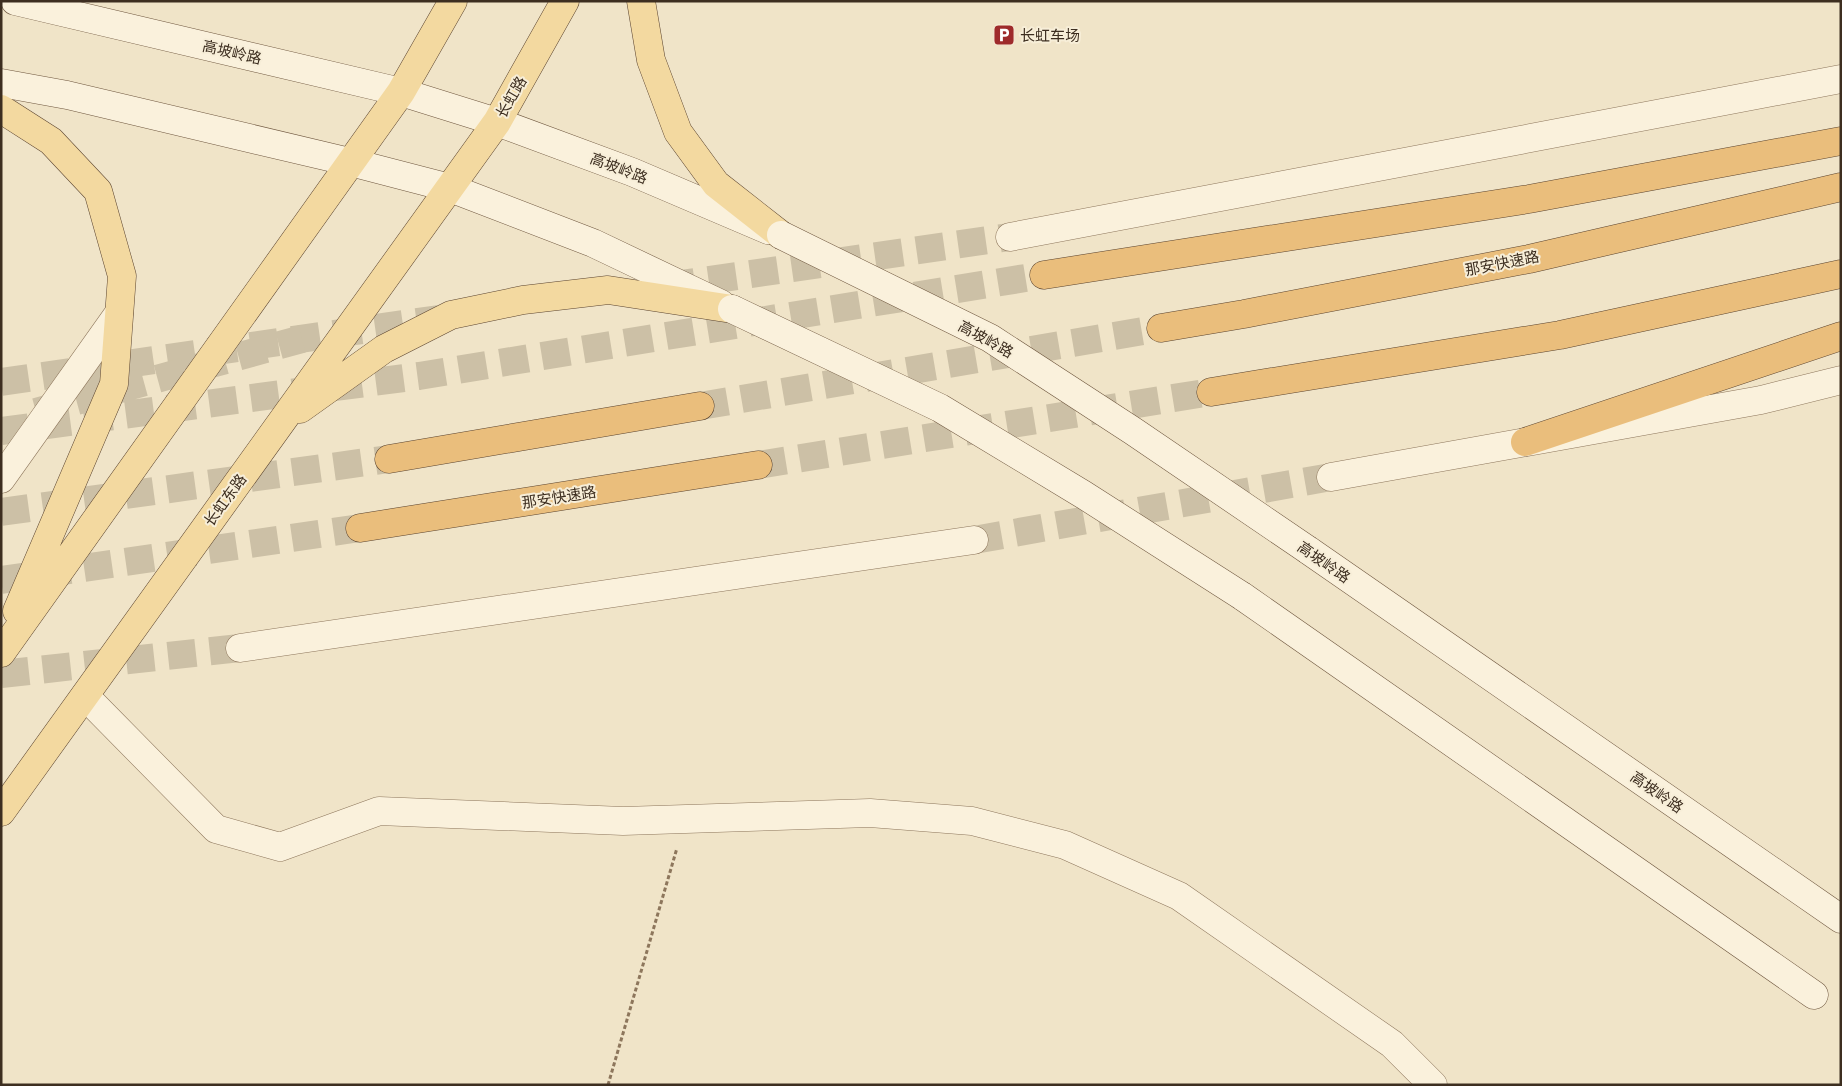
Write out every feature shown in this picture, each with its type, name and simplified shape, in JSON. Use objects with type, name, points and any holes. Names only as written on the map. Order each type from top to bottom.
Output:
[{"type":"highway","points":[[1044,275],[1520,201],[1841,141]]},
{"type":"highway","name":"那安快速路","points":[[1161,328],[1244,314],[1529,258],[1841,186]]},
{"type":"highway","points":[[1212,392],[1560,335],[1841,274]]},
{"type":"highway","points":[[1525,442],[1841,336]]},
{"type":"highway","points":[[389,459],[700,406]]},
{"type":"highway","name":"那安快速路","points":[[360,528],[758,465]]},
{"type":"main road","name":"高坡岭路","points":[[15,1],[401,92],[497,122],[632,172],[781,235],[990,338],[1134,431],[1841,919]]},
{"type":"main road","points":[[1,653],[401,92],[453,1]]},
{"type":"main road","name":"长虹路","points":[[450,188],[497,122],[566,1]]},
{"type":"main road","points":[[641,1],[651,60],[678,132],[716,184],[781,235]]},
{"type":"main road","points":[[1010,237],[1841,79]]},
{"type":"main road","points":[[1,83],[67,94],[450,188],[593,243],[940,408],[1084,495],[1242,596],[1814,995]]},
{"type":"main road","points":[[1,109],[51,141],[98,191],[122,276],[114,384],[1,649]]},
{"type":"main road","name":"长虹东路","points":[[1,812],[450,188]]},
{"type":"main road","points":[[281,422],[384,349],[451,315],[523,300],[608,290],[732,309]]},
{"type":"main road","points":[[1,479],[119,313]]},
{"type":"main road","points":[[1330,477],[1761,400],[1841,380]]},
{"type":"main road","points":[[240,648],[974,540]]},
{"type":"main road","points":[[84,696],[216,829],[280,847],[379,811],[623,821],[870,814],[972,821],[1065,845],[1179,896],[1392,1044],[1432,1085]]},
{"type":"path","points":[[608,1085],[686,819]]},
{"type":"tunnel","points":[[667,286],[1010,237]]},
{"type":"tunnel","points":[[1,431],[419,376],[1044,275]]},
{"type":"tunnel","points":[[1,382],[439,319]]},
{"type":"tunnel","points":[[700,406],[1161,328]]},
{"type":"tunnel","points":[[36,412],[302,339]]},
{"type":"tunnel","points":[[758,465],[1211,392]]},
{"type":"tunnel","points":[[1,512],[389,459]]},
{"type":"tunnel","points":[[974,540],[1331,477]]},
{"type":"tunnel","points":[[1,580],[360,528]]},
{"type":"tunnel","points":[[1,674],[240,648]]},
{"type":"place","name":"长虹车场","points":[[1004,35]]}]
